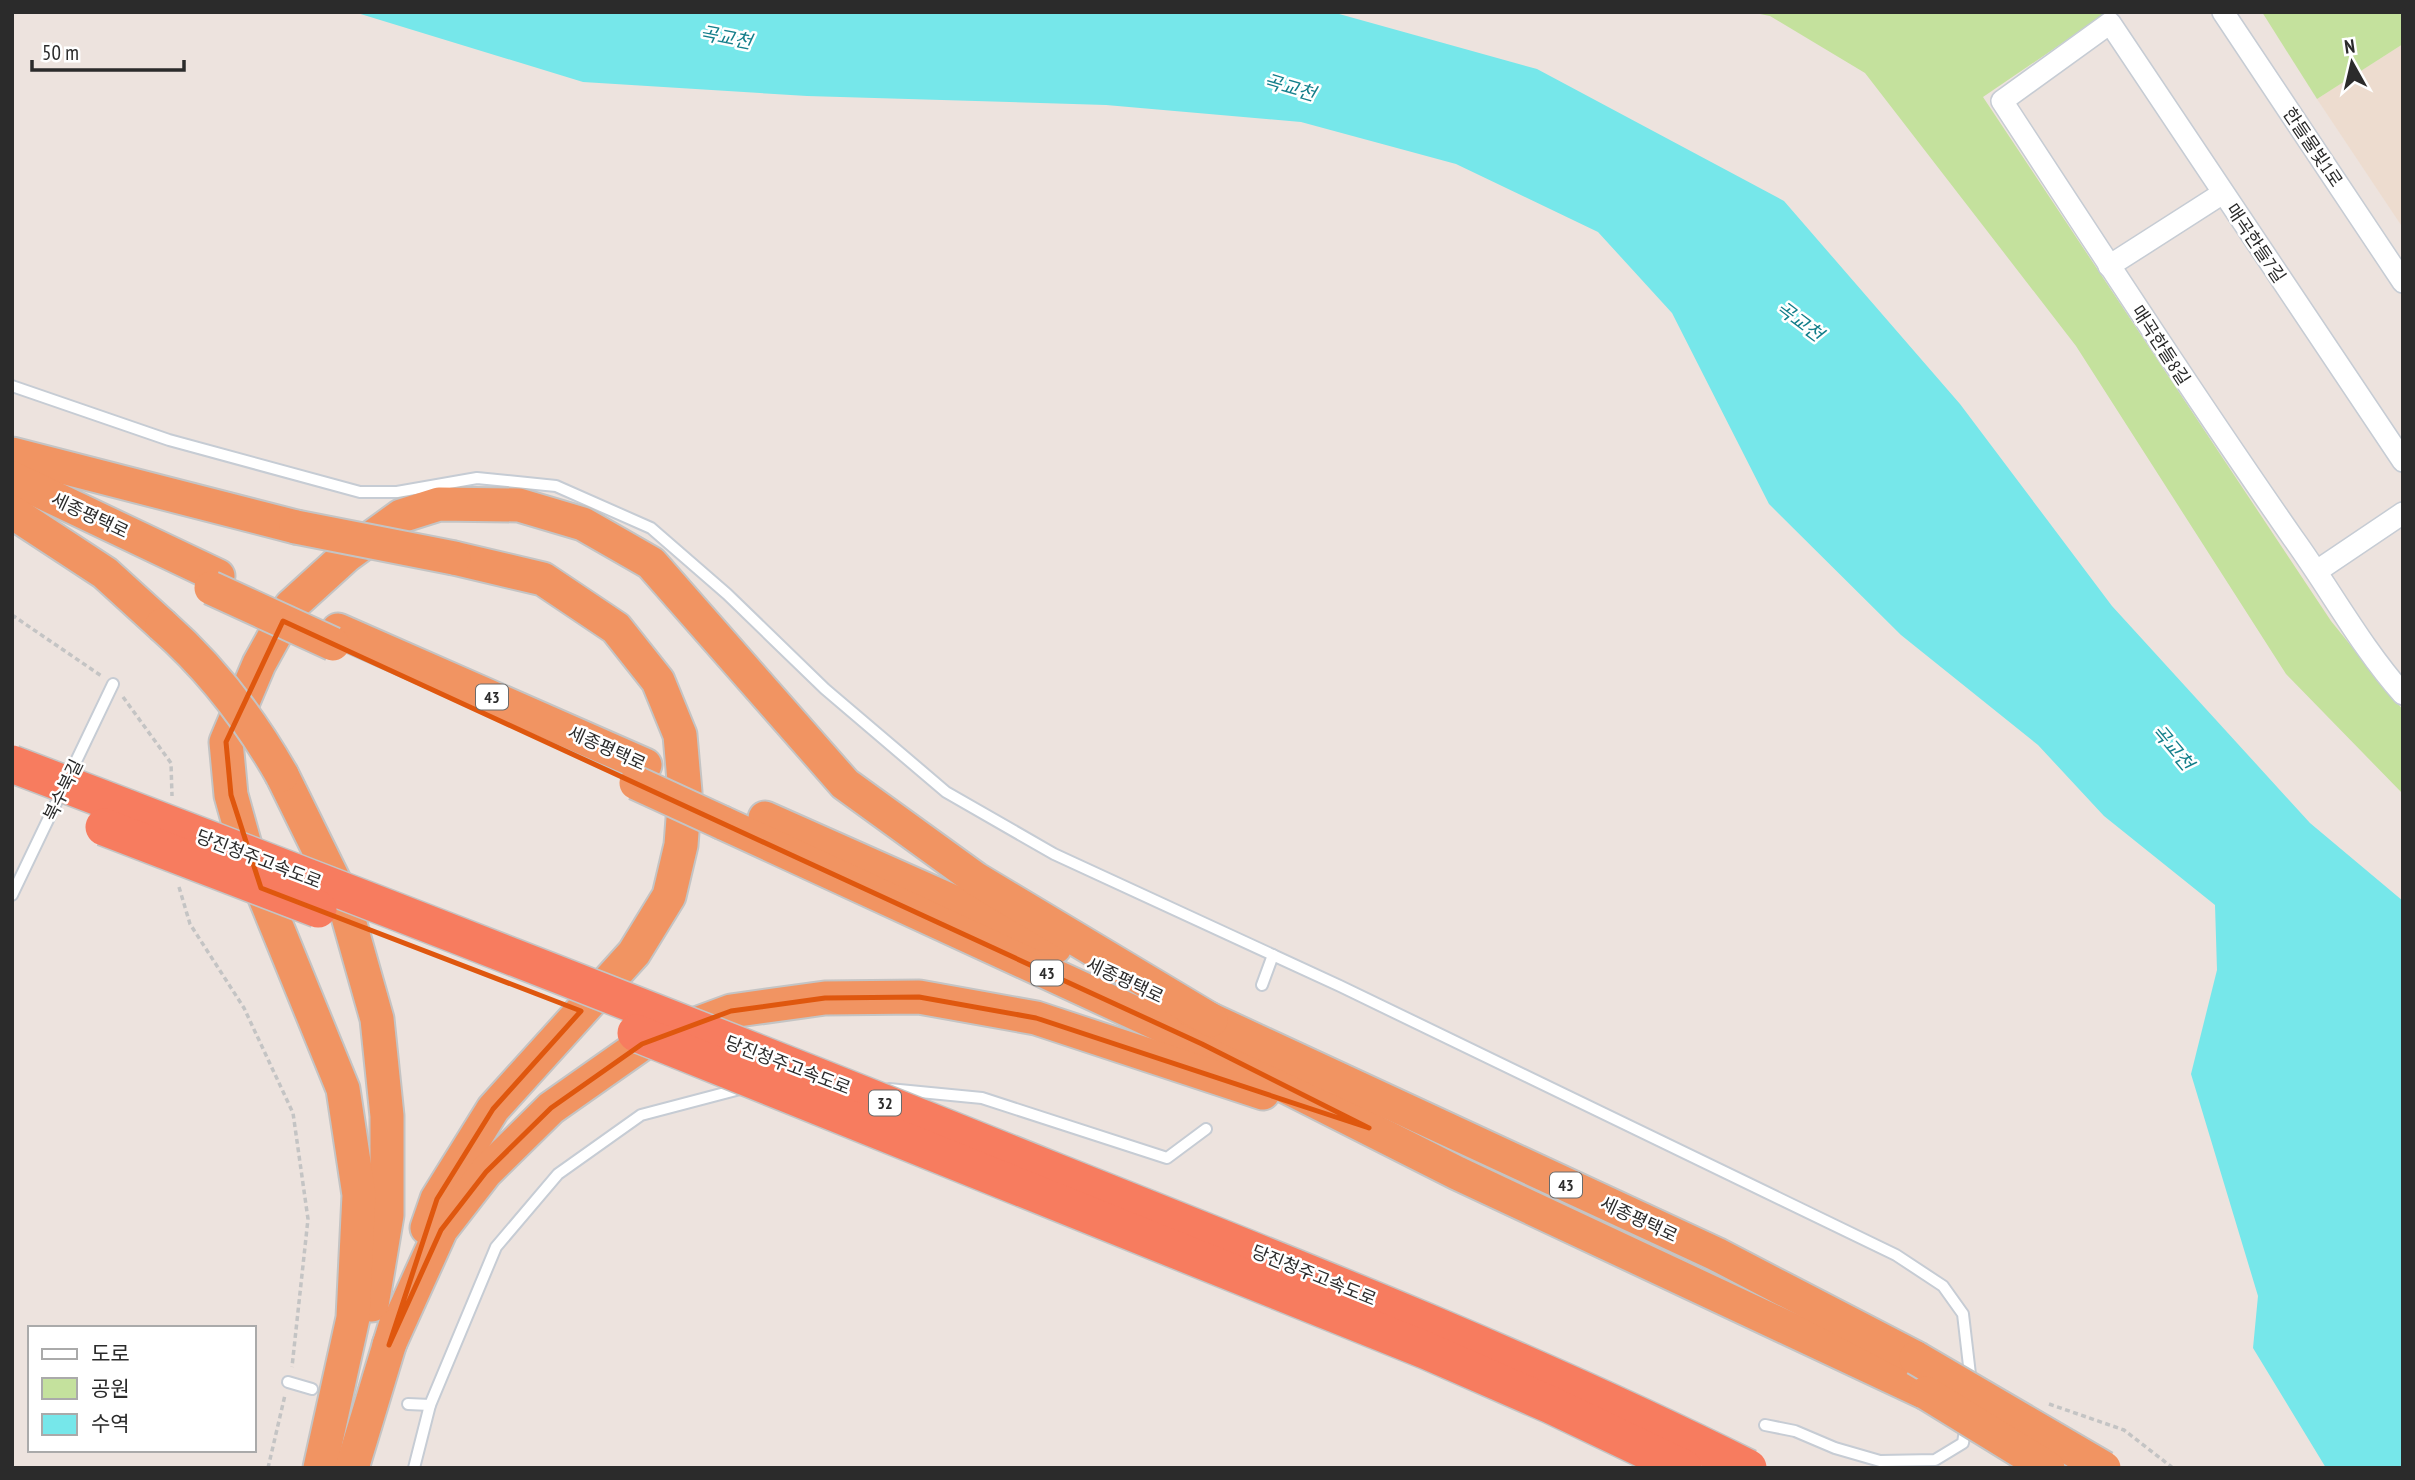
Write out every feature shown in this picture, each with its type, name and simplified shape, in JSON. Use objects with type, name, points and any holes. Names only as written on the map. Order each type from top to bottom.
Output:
[{"type":"highway","points":[[12,454],[296,527],[454,558],[543,579],[616,628],[658,681],[680,735],[685,792],[681,845],[669,896],[634,953],[493,1109],[437,1199],[352,1468]]},
{"type":"highway","name":"세종평택로","points":[[12,478],[215,582]]},
{"type":"highway","name":"세종평택로","points":[[12,496],[215,582],[726,813],[1202,1044],[1457,1173],[1926,1393],[2048,1468]]},
{"type":"highway","points":[[322,1468],[353,1318],[359,1195],[343,1089],[248,856],[231,795],[226,742],[259,664],[291,606],[346,556],[401,516],[439,504],[519,505],[583,524],[652,563],[845,784],[976,879],[1211,1020]]},
{"type":"highway","points":[[12,512],[105,573],[203,661],[259,734],[343,899],[377,1019],[387,1116],[387,1214],[369,1319],[322,1468]]},
{"type":"highway","name":"당진청주고속도로","points":[[12,764],[909,1112],[1388,1305],[1572,1384],[1748,1468]]},
{"type":"highway","name":"당진청주고속도로","points":[[12,790],[547,998],[1209,1262],[1551,1405],[1683,1468]]},
{"type":"highway","name":"세종평택로","points":[[726,813],[976,911],[1716,1254],[1916,1358],[2104,1468]]},
{"type":"highway","points":[[389,1345],[441,1230],[486,1172],[551,1108],[642,1044],[731,1011],[825,998],[919,997],[1036,1018],[1369,1128]]},
{"type":"street","name":"한들물빛1로","points":[[2223,12],[2403,282]]},
{"type":"street","name":"매곡한들7길","points":[[2110,23],[2403,461]]},
{"type":"street","name":"매곡한들8길","points":[[2110,23],[2002,101],[2182,380],[2317,571],[2383,672],[2403,694]]},
{"type":"street","points":[[2109,266],[2223,193]]},
{"type":"street","points":[[2317,571],[2403,513]]},
{"type":"lane","points":[[12,386],[169,440],[360,492],[397,492],[477,478],[556,486],[651,528],[727,594],[825,689],[946,792],[1054,855],[1273,955],[1896,1255],[1943,1286],[1963,1314],[1972,1376],[1963,1443],[1935,1460],[1880,1461],[1835,1448],[1795,1430],[1765,1425]]},
{"type":"lane","name":"북수북길","points":[[12,895],[113,684]]},
{"type":"lane","points":[[1262,985],[1273,955]]},
{"type":"lane","points":[[811,1085],[838,1084],[982,1098],[1167,1158],[1206,1129]]},
{"type":"lane","points":[[414,1468],[430,1405],[496,1247],[558,1174],[641,1115],[729,1090],[797,1086]]},
{"type":"lane","points":[[288,1382],[312,1389]]},
{"type":"lane","points":[[408,1404],[430,1405]]},
{"type":"path","points":[[12,615],[113,684],[171,763],[172,804]]},
{"type":"path","points":[[178,885],[190,925],[244,1008],[293,1113],[308,1219],[288,1382],[268,1468]]},
{"type":"path","points":[[2048,1403],[2124,1430],[2174,1468]]},
{"type":"highlighted area","points":[[283,621],[1202,1044],[1369,1128],[1036,1018],[919,997],[825,998],[731,1011],[642,1044],[551,1108],[486,1172],[441,1230],[389,1345],[437,1199],[493,1109],[581,1011],[261,888],[231,795],[226,742]]},
{"type":"shaded area","points":[[2403,44],[2403,228],[2317,99]]},
{"type":"green space","points":[[1750,12],[2108,12],[1983,97],[2331,621],[2403,710],[2403,794],[2286,674],[2076,346],[1865,73],[1770,16]]},
{"type":"green space","points":[[2262,12],[2403,12],[2403,44],[2317,99]]},
{"type":"water","name":"곡교천","points":[[354,12],[1332,12],[1537,69],[1784,201],[1960,404],[2112,606],[2310,823],[2403,901],[2403,1468],[2326,1468],[2253,1348],[2258,1296],[2191,1074],[2217,970],[2215,905],[2104,816],[2038,745],[1901,635],[1769,504],[1672,313],[1598,232],[1456,164],[1301,122],[1106,105],[807,96],[583,82]]}]
